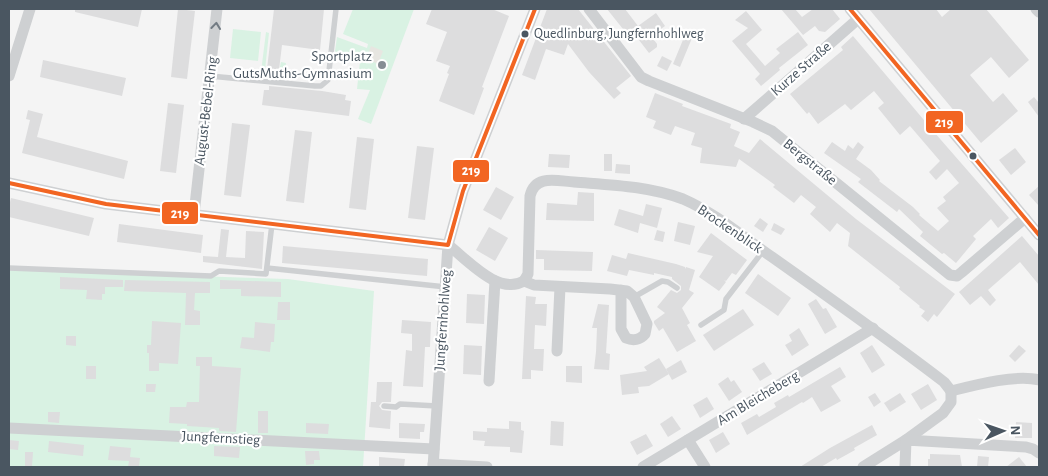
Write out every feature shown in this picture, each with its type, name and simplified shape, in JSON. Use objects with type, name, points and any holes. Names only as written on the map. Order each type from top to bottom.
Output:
[{"type":"street","points":[[9,76],[30,9]]},
{"type":"street","name":"August-Bebel-Ring","points":[[194,214],[217,9]]},
{"type":"street","name":"Jungfernhohlweg","points":[[433,466],[448,245],[463,191],[535,9]]},
{"type":"street","name":"Bergstraße","points":[[589,9],[636,72],[645,80],[772,131],[950,275],[957,276],[1025,218]]},
{"type":"street","points":[[850,9],[1039,235]]},
{"type":"street","points":[[1036,9],[1039,12]]},
{"type":"street","name":"Kurze Straße","points":[[744,119],[858,19]]},
{"type":"street","name":"Brockenblick","points":[[524,281],[528,274],[530,196],[532,187],[536,184],[542,181],[624,186],[671,195],[706,211],[872,328],[944,382],[951,391]]},
{"type":"street","points":[[9,183],[106,204],[448,245],[483,274],[495,281],[517,283],[524,281],[560,287],[621,290],[629,292],[645,319],[647,326],[644,336],[633,340],[625,338],[620,329],[621,290]]},
{"type":"street","points":[[489,382],[495,281]]},
{"type":"street","points":[[557,351],[560,287]]},
{"type":"street","name":"Am Bleicheberg","points":[[643,467],[872,328]]},
{"type":"street","points":[[863,467],[906,440],[945,411],[951,402],[951,391],[984,383],[1022,378],[1039,380]]},
{"type":"street","name":"Jungfernstieg","points":[[9,428],[434,449]]},
{"type":"street","points":[[688,440],[704,467]]},
{"type":"street","points":[[906,440],[1026,447],[1033,448],[1039,453]]},
{"type":"street","points":[[905,467],[906,440]]},
{"type":"street","points":[[433,466],[487,467]]},
{"type":"lane","points":[[210,76],[315,86],[325,84],[328,80],[336,9]]},
{"type":"lane","points":[[9,268],[211,276],[218,271],[266,274],[272,224]]},
{"type":"lane","points":[[701,325],[724,310],[726,299],[763,251]]},
{"type":"lane","points":[[267,268],[446,287]]},
{"type":"lane","points":[[634,298],[662,281],[668,282],[677,288]]},
{"type":"lane","points":[[384,406],[396,407],[398,402],[437,406]]},
{"type":"green space","name":"Sportplatz GutsMuths-Gymnasium","points":[[353,9],[414,9],[371,124],[358,119],[370,90],[357,89],[360,61],[334,58],[337,37],[367,48],[368,44],[343,34]]},
{"type":"green space","points":[[233,29],[261,32],[258,61],[230,58]]},
{"type":"green space","points":[[266,32],[269,33],[265,70],[279,71],[281,62],[286,63],[284,80],[270,78],[271,73],[261,72]]},
{"type":"green space","points":[[9,270],[288,279],[374,291],[363,467],[9,467]]},
{"type":"sand","points":[[371,46],[383,51],[378,64],[366,59]]},
{"type":"building","points":[[75,9],[142,9],[138,27],[75,12]]},
{"type":"building","points":[[178,9],[195,11],[187,79],[171,77]]},
{"type":"building","points":[[274,9],[324,9],[320,50],[282,45],[279,70],[267,69]]},
{"type":"building","points":[[432,9],[492,9],[509,16],[482,87],[484,88],[474,115],[439,101],[450,66],[436,61],[447,32],[426,24]]},
{"type":"building","points":[[547,9],[578,9],[631,76],[616,88],[621,93],[614,99],[589,72],[568,44],[564,55],[546,49],[535,80],[522,75]]},
{"type":"building","points":[[607,9],[625,9],[638,26],[656,13],[665,26],[651,36],[657,47],[649,53],[632,31],[627,34]]},
{"type":"building","points":[[781,9],[795,9],[802,17],[813,9],[832,9],[840,19],[825,32],[819,31],[815,26],[803,35]]},
{"type":"building","points":[[869,9],[936,9],[942,17],[951,9],[986,9],[1029,60],[1009,78],[991,57],[970,75],[993,102],[1003,93],[1018,111],[981,143]]},
{"type":"building","points":[[746,11],[762,30],[746,44],[765,66],[780,53],[776,49],[798,32],[808,45],[779,68],[780,70],[761,86],[755,79],[760,74],[732,41],[748,28],[735,20]]},
{"type":"building","points":[[685,35],[692,38],[680,67],[673,64]]},
{"type":"building","points":[[853,36],[1009,218],[998,228],[991,219],[973,236],[976,239],[956,263],[920,236],[923,232],[899,209],[897,212],[858,182],[861,179],[824,153],[832,142],[845,151],[848,145],[853,149],[858,142],[864,147],[856,159],[871,170],[879,181],[913,207],[919,215],[938,231],[949,221],[937,208],[946,201],[943,197],[959,183],[947,169],[936,180],[929,172],[940,161],[910,126],[900,135],[878,108],[884,103],[874,91],[851,110],[845,104],[818,124],[809,112],[807,114],[790,94],[843,50],[841,47]]},
{"type":"building","points":[[662,56],[672,61],[667,71],[657,66]]},
{"type":"building","points":[[43,60],[126,78],[122,96],[40,77]]},
{"type":"building","points":[[269,86],[346,95],[345,100],[351,101],[349,116],[262,105],[264,90],[269,90]]},
{"type":"building","points":[[655,93],[683,104],[682,106],[731,124],[730,128],[740,132],[734,146],[749,153],[760,139],[856,219],[955,294],[937,317],[934,314],[928,322],[921,316],[925,311],[899,289],[900,287],[848,246],[850,233],[837,223],[830,232],[810,214],[816,207],[801,195],[794,203],[773,187],[775,185],[739,159],[736,167],[700,163],[702,148],[691,145],[695,133],[675,126],[671,135],[653,128],[656,121],[646,117]]},
{"type":"building","points":[[1034,97],[1039,103],[1039,117],[1028,102]]},
{"type":"building","points":[[168,103],[184,105],[176,173],[160,171]]},
{"type":"building","points":[[28,110],[43,114],[37,137],[128,161],[124,179],[22,153],[30,120],[26,119]]},
{"type":"building","points":[[232,123],[250,125],[241,197],[224,195]]},
{"type":"building","points":[[295,130],[312,132],[304,203],[286,201]]},
{"type":"building","points":[[357,137],[374,139],[366,210],[349,208]]},
{"type":"building","points":[[417,146],[434,148],[425,220],[408,218]]},
{"type":"building","points":[[1015,148],[1026,162],[1011,175],[999,160]]},
{"type":"building","points":[[549,154],[570,155],[569,168],[548,167]]},
{"type":"building","points":[[604,154],[612,154],[612,171],[604,171]]},
{"type":"building","points":[[616,164],[630,165],[630,174],[615,173]]},
{"type":"building","points":[[1039,186],[1039,206],[1029,195]]},
{"type":"building","points":[[496,187],[514,197],[501,220],[483,210]]},
{"type":"building","points":[[578,192],[594,193],[594,221],[546,220],[547,203],[577,205]]},
{"type":"building","points":[[11,198],[94,218],[89,236],[9,217]]},
{"type":"building","points":[[646,204],[662,208],[657,228],[640,223],[638,233],[614,225],[619,209],[643,216]]},
{"type":"building","points":[[760,218],[768,224],[763,232],[754,226]]},
{"type":"building","points":[[678,222],[695,226],[690,245],[674,241]]},
{"type":"building","points":[[774,223],[785,229],[781,235],[771,230]]},
{"type":"building","points":[[119,224],[203,235],[201,253],[117,242]]},
{"type":"building","points":[[489,227],[508,238],[495,261],[476,250]]},
{"type":"building","points":[[221,229],[229,230],[226,257],[245,258],[246,231],[264,232],[262,269],[203,262],[203,256],[218,257]]},
{"type":"building","points":[[657,230],[665,232],[663,242],[654,240]]},
{"type":"building","points":[[711,233],[747,260],[736,275],[732,273],[726,281],[724,280],[726,282],[719,291],[699,277],[713,256],[697,252]]},
{"type":"building","points":[[1022,236],[1039,256],[1039,285],[1020,262],[988,290],[996,300],[990,306],[981,296],[970,305],[959,292]]},
{"type":"building","points":[[283,246],[428,259],[427,276],[282,263]]},
{"type":"building","points":[[536,250],[593,252],[592,271],[544,270],[544,259],[536,259]]},
{"type":"building","points":[[628,253],[695,270],[689,290],[694,293],[682,308],[690,323],[687,325],[696,341],[677,352],[663,328],[659,331],[654,323],[665,313],[657,307],[671,290],[677,293],[681,290],[681,286],[672,277],[629,270],[627,276],[607,271],[612,255],[626,259]]},
{"type":"building","points":[[758,274],[791,298],[778,316],[745,293]]},
{"type":"building","points":[[60,277],[123,280],[123,287],[105,287],[105,294],[102,294],[102,300],[86,299],[87,290],[60,289]]},
{"type":"building","points":[[125,280],[210,282],[210,293],[195,293],[194,310],[200,311],[200,325],[185,325],[186,293],[124,291]]},
{"type":"building","points":[[220,280],[281,282],[281,297],[241,296],[241,289],[220,289]]},
{"type":"building","points":[[467,294],[485,295],[484,324],[466,323]]},
{"type":"building","points":[[526,296],[536,297],[535,304],[547,304],[546,326],[535,325],[534,349],[544,349],[543,371],[531,370],[531,379],[522,379]]},
{"type":"building","points":[[816,299],[823,309],[826,308],[837,327],[825,334],[808,304]]},
{"type":"building","points":[[278,302],[290,302],[290,320],[277,320]]},
{"type":"building","points":[[598,304],[609,305],[606,353],[610,354],[609,370],[594,369],[597,328],[592,328]]},
{"type":"building","points":[[743,309],[754,325],[714,351],[703,335]]},
{"type":"building","points":[[402,320],[431,322],[430,347],[425,347],[423,387],[403,386],[406,350],[412,351],[412,334],[401,333]]},
{"type":"building","points":[[152,321],[181,323],[178,364],[159,363],[159,371],[149,371],[147,345],[151,345]]},
{"type":"building","points":[[255,322],[275,324],[274,342],[271,342],[270,352],[240,348],[242,337],[254,338]]},
{"type":"building","points":[[799,328],[809,345],[792,356],[785,345],[792,341],[789,335]]},
{"type":"building","points":[[66,336],[76,336],[76,346],[66,345]]},
{"type":"building","points":[[464,345],[482,346],[481,375],[463,374]]},
{"type":"building","points":[[872,345],[885,365],[872,373],[860,353]]},
{"type":"building","points":[[1019,345],[1026,351],[1015,362],[1009,356]]},
{"type":"building","points":[[196,357],[212,357],[212,366],[241,368],[236,432],[219,431],[219,428],[169,423],[170,407],[186,407],[187,402],[199,402],[200,366],[196,366]]},
{"type":"building","points":[[659,358],[669,374],[649,386],[638,387],[639,393],[622,395],[620,375],[647,371],[644,367]]},
{"type":"building","points":[[681,360],[687,372],[672,380],[666,369]]},
{"type":"building","points":[[764,362],[772,374],[760,381],[752,369]]},
{"type":"building","points":[[86,366],[96,366],[96,379],[86,379]]},
{"type":"building","points":[[566,366],[582,366],[582,383],[566,382]]},
{"type":"building","points":[[840,367],[846,377],[831,386],[841,401],[821,412],[812,397],[747,435],[741,423],[757,414],[759,417],[776,407],[774,403],[788,395],[789,397]]},
{"type":"building","points":[[728,377],[731,382],[734,380],[742,392],[729,401],[718,384]]},
{"type":"building","points":[[377,382],[392,382],[391,402],[382,402],[379,406],[382,410],[391,411],[390,429],[369,427],[371,402],[376,402]]},
{"type":"building","points":[[146,384],[156,384],[155,392],[146,392]]},
{"type":"building","points":[[928,384],[937,400],[921,410],[911,394]]},
{"type":"building","points":[[875,393],[881,402],[874,407],[868,397]]},
{"type":"building","points":[[900,393],[906,402],[890,412],[884,403]]},
{"type":"building","points":[[707,397],[714,409],[700,418],[693,405]]},
{"type":"building","points":[[258,411],[268,411],[268,433],[258,433]]},
{"type":"building","points":[[48,412],[60,412],[59,423],[48,422]]},
{"type":"building","points":[[672,416],[681,429],[668,437],[660,424]]},
{"type":"building","points":[[509,421],[521,422],[521,430],[524,431],[522,453],[510,452],[510,447],[484,446],[485,441],[473,440],[473,431],[487,432],[487,428],[509,429]]},
{"type":"building","points":[[551,421],[564,422],[563,446],[550,445]]},
{"type":"building","points":[[1016,422],[1032,423],[1032,438],[1015,438]]},
{"type":"building","points":[[306,423],[329,424],[328,434],[306,433]]},
{"type":"building","points":[[399,423],[425,424],[424,432],[420,432],[420,439],[399,438]]},
{"type":"building","points":[[872,425],[877,435],[854,448],[855,450],[821,467],[800,467],[830,448]]},
{"type":"building","points":[[723,432],[730,444],[716,453],[709,440]]},
{"type":"building","points":[[646,434],[653,446],[637,455],[630,442]]},
{"type":"building","points":[[9,440],[19,441],[18,450],[9,449]]},
{"type":"building","points":[[49,441],[84,445],[83,456],[48,452]]},
{"type":"building","points":[[110,446],[131,448],[130,457],[140,458],[139,467],[128,467],[129,461],[108,460]]},
{"type":"building","points":[[214,446],[240,447],[239,458],[214,456]]},
{"type":"building","points":[[305,451],[319,451],[320,460],[314,460],[314,464],[306,465]]},
{"type":"building","points":[[25,452],[33,452],[32,467],[25,467]]},
{"type":"building","points":[[930,454],[960,455],[962,467],[928,467]]},
{"type":"building","points":[[978,456],[989,457],[988,467],[977,467]]},
{"type":"building","points":[[379,457],[405,459],[404,467],[379,467]]},
{"type":"building","points":[[1019,457],[1027,467],[1006,467]]},
{"type":"transit line","name":"219","points":[[9,183],[106,204],[448,245],[463,191],[535,9]]},
{"type":"transit line","name":"219","points":[[850,9],[1039,235]]},
{"type":"place","name":"Quedlinburg, Jungfernhohlweg","points":[[525,34]]},
{"type":"place","name":"Sportplatz GutsMuths-Gymnasium","points":[[382,65]]}]
